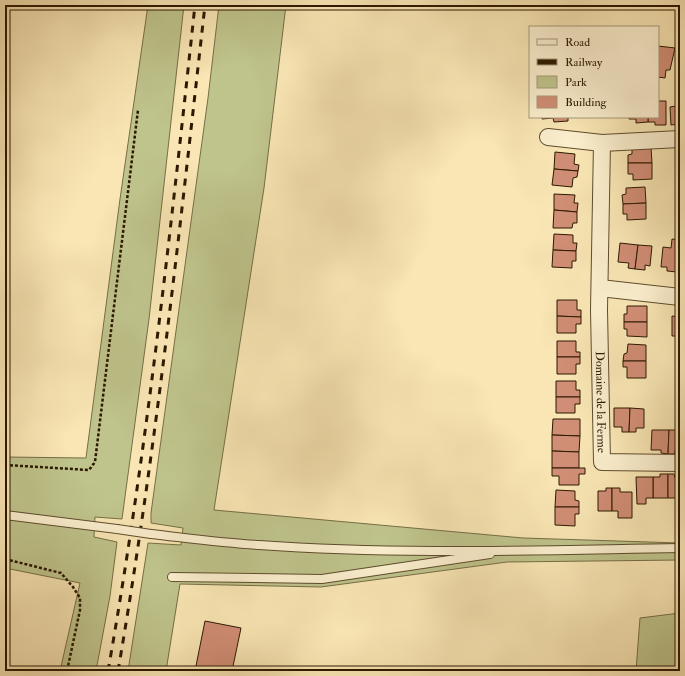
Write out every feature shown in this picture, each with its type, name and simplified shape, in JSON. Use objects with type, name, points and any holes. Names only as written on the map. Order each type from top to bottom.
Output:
[{"type":"street","points":[[548,137],[602,143],[680,139]]},
{"type":"street","name":"Domaine de la Ferme","points":[[602,143],[600,288],[602,462],[680,464]]},
{"type":"street","points":[[600,288],[680,297]]},
{"type":"lane","points":[[5,515],[151,534],[259,545],[335,549],[515,550],[680,548]]},
{"type":"lane","points":[[172,577],[322,579],[515,550]]},
{"type":"path","points":[[5,465],[89,470],[95,462],[138,110]]},
{"type":"path","points":[[5,559],[61,573],[80,598],[80,610],[67,671]]},
{"type":"green space","points":[[148,5],[184,5],[149,319],[122,519],[95,517],[94,537],[117,542],[110,596],[96,671],[60,671],[80,583],[5,568],[5,457],[86,458],[120,199]]},
{"type":"green space","points":[[219,5],[286,5],[264,188],[214,510],[523,538],[680,543],[680,560],[507,562],[321,587],[180,584],[166,671],[128,671],[148,543],[181,545],[183,528],[151,523],[151,513],[208,98]]},
{"type":"green space","points":[[680,613],[680,671],[636,671],[640,618]]},
{"type":"building","points":[[659,46],[675,48],[670,70],[666,70],[665,78],[659,77]]},
{"type":"building","points":[[659,101],[666,101],[666,125],[655,125],[655,122],[648,122],[648,118],[659,118]]},
{"type":"building","points":[[676,101],[680,101],[680,124],[671,125],[670,107],[676,106]]},
{"type":"building","points":[[553,118],[568,118],[568,121],[554,122]]},
{"type":"building","points":[[648,118],[648,122],[636,123],[636,119],[629,119]]},
{"type":"building","points":[[632,148],[651,148],[652,163],[628,163],[628,155],[632,154]]},
{"type":"building","points":[[555,152],[575,154],[574,164],[579,165],[578,171],[554,169]]},
{"type":"building","points":[[628,163],[652,163],[652,179],[633,180],[633,174],[628,174]]},
{"type":"building","points":[[554,169],[578,171],[577,177],[573,178],[572,187],[552,185]]},
{"type":"building","points":[[645,187],[646,203],[623,204],[622,195],[626,194],[626,188]]},
{"type":"building","points":[[554,194],[575,195],[574,203],[578,203],[577,212],[554,210]]},
{"type":"building","points":[[646,203],[646,219],[627,220],[627,214],[623,214],[623,204]]},
{"type":"building","points":[[554,210],[577,212],[577,223],[573,223],[572,228],[553,228]]},
{"type":"building","points":[[554,234],[573,235],[573,243],[577,243],[576,251],[553,250]]},
{"type":"building","points":[[672,239],[680,240],[677,272],[667,271],[667,267],[661,267],[663,247],[671,248]]},
{"type":"building","points":[[679,241],[680,272],[677,272]]},
{"type":"building","points":[[620,243],[638,245],[635,269],[628,268],[629,263],[618,262]]},
{"type":"building","points":[[638,245],[652,246],[650,266],[645,265],[645,270],[635,269]]},
{"type":"building","points":[[553,250],[576,251],[576,261],[572,261],[572,268],[552,267]]},
{"type":"building","points":[[557,300],[577,300],[577,310],[581,310],[581,317],[557,316]]},
{"type":"building","points":[[627,306],[647,306],[647,322],[624,322],[624,314],[627,314]]},
{"type":"building","points":[[557,316],[581,317],[581,324],[576,324],[576,333],[557,333]]},
{"type":"building","points":[[672,316],[680,317],[680,336],[672,336]]},
{"type":"building","points":[[624,322],[647,322],[647,337],[627,336],[627,329],[624,329]]},
{"type":"building","points":[[557,341],[576,341],[576,352],[580,352],[580,357],[557,357]]},
{"type":"building","points":[[628,344],[646,345],[646,361],[623,361],[624,354],[627,353]]},
{"type":"building","points":[[557,357],[580,357],[580,364],[576,364],[576,374],[557,374]]},
{"type":"building","points":[[623,361],[646,361],[646,378],[627,378],[627,367],[623,367]]},
{"type":"building","points":[[556,381],[576,381],[576,390],[580,390],[580,397],[556,397]]},
{"type":"building","points":[[556,397],[580,397],[580,404],[575,404],[575,413],[556,413]]},
{"type":"building","points":[[614,408],[630,408],[629,432],[622,432],[622,427],[614,427]]},
{"type":"building","points":[[630,408],[644,409],[644,428],[636,428],[636,432],[629,432]]},
{"type":"building","points":[[553,419],[580,419],[580,436],[552,435]]},
{"type":"building","points":[[652,430],[669,430],[668,454],[661,453],[661,450],[651,450]]},
{"type":"building","points":[[669,430],[680,430],[680,450],[675,450],[675,454],[668,454]]},
{"type":"building","points":[[552,435],[580,436],[579,452],[552,451]]},
{"type":"building","points":[[552,451],[579,452],[579,468],[552,468]]},
{"type":"building","points":[[552,468],[585,468],[585,474],[579,474],[579,485],[559,485],[559,476],[552,476]]},
{"type":"building","points":[[660,474],[668,474],[668,498],[653,498],[653,477],[660,477]]},
{"type":"building","points":[[668,474],[674,474],[675,478],[680,478],[680,498],[668,498]]},
{"type":"building","points":[[636,477],[653,477],[653,498],[646,498],[646,504],[637,504]]},
{"type":"building","points":[[606,488],[612,488],[612,511],[598,511],[598,491],[606,491]]},
{"type":"building","points":[[612,488],[620,488],[620,492],[632,492],[632,518],[618,518],[618,511],[612,511]]},
{"type":"building","points":[[556,490],[575,491],[575,500],[579,501],[579,507],[555,507]]},
{"type":"building","points":[[555,507],[579,507],[579,514],[575,514],[575,526],[555,525]]},
{"type":"building","points":[[205,621],[241,628],[232,671],[195,671]]},
{"type":"railway","points":[[108,671],[135,505],[157,338],[195,5]]},
{"type":"railway","points":[[118,671],[132,588],[156,422],[177,255],[205,5]]}]
